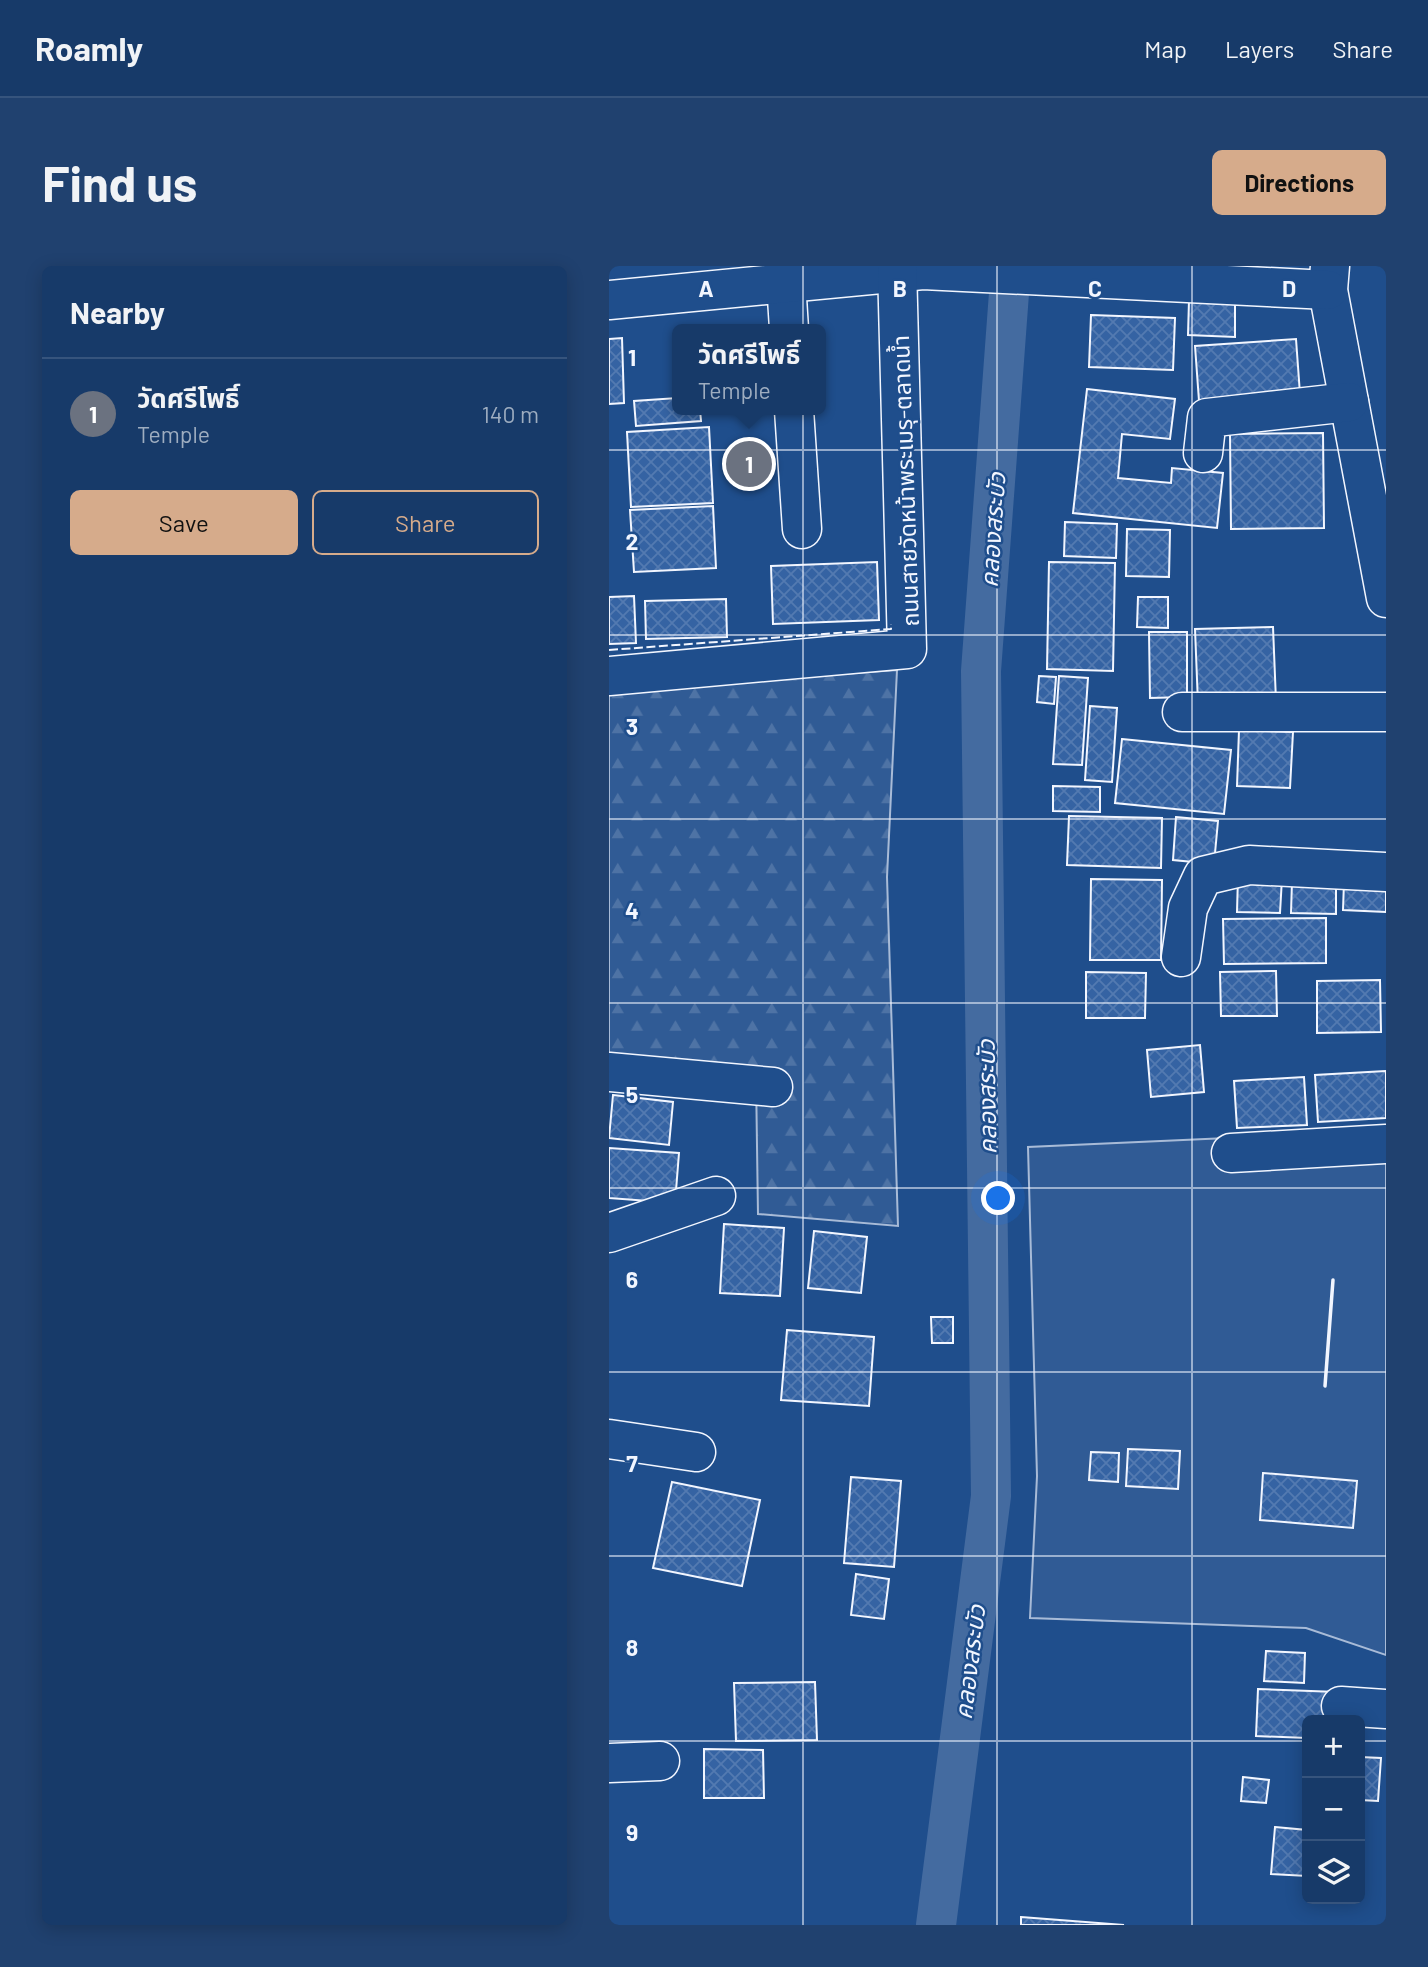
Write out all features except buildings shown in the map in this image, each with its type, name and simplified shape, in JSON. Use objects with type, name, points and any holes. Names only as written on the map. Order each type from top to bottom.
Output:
[{"type":"street","points":[[609,300],[721,278],[786,282],[906,269],[1041,274],[1329,278],[1363,423],[1381,543],[1386,598]]},
{"type":"street","name":"ถนนสายวัดหน้าพระเมรุ-ตลาดน้ำ","points":[[609,676],[907,649],[906,269]]},
{"type":"street","points":[[786,282],[789,324]]},
{"type":"street","points":[[794,415],[801,529]]},
{"type":"street","points":[[1203,453],[1207,418],[1363,423]]},
{"type":"street","points":[[1182,712],[1386,712]]},
{"type":"street","points":[[1181,957],[1188,908],[1203,876],[1249,865],[1386,872]]},
{"type":"street","points":[[609,1072],[773,1087]]},
{"type":"street","points":[[1231,1153],[1386,1144]]},
{"type":"street","points":[[609,1233],[716,1196]]},
{"type":"street","points":[[609,1440],[696,1452]]},
{"type":"street","points":[[1341,1706],[1386,1709]]},
{"type":"street","points":[[609,1763],[660,1761]]},
{"type":"green space","points":[[897,670],[887,877],[898,1226],[758,1214],[756,1077],[609,1061],[609,691]]},
{"type":"green space","points":[[1386,1131],[1386,1655],[1306,1628],[1030,1618],[1037,1476],[1028,1147]]},
{"type":"waterway","name":"คลองสระบัว","points":[[936,1925],[991,1496],[981,671],[1011,266]]},
{"type":"fence","points":[[609,650],[891,629],[891,624]]},
{"type":"wall","points":[[1325,1386],[1333,1280]]},
{"type":"place","name":"วัดศรีโพธิ์","points":[[749,464]]}]
